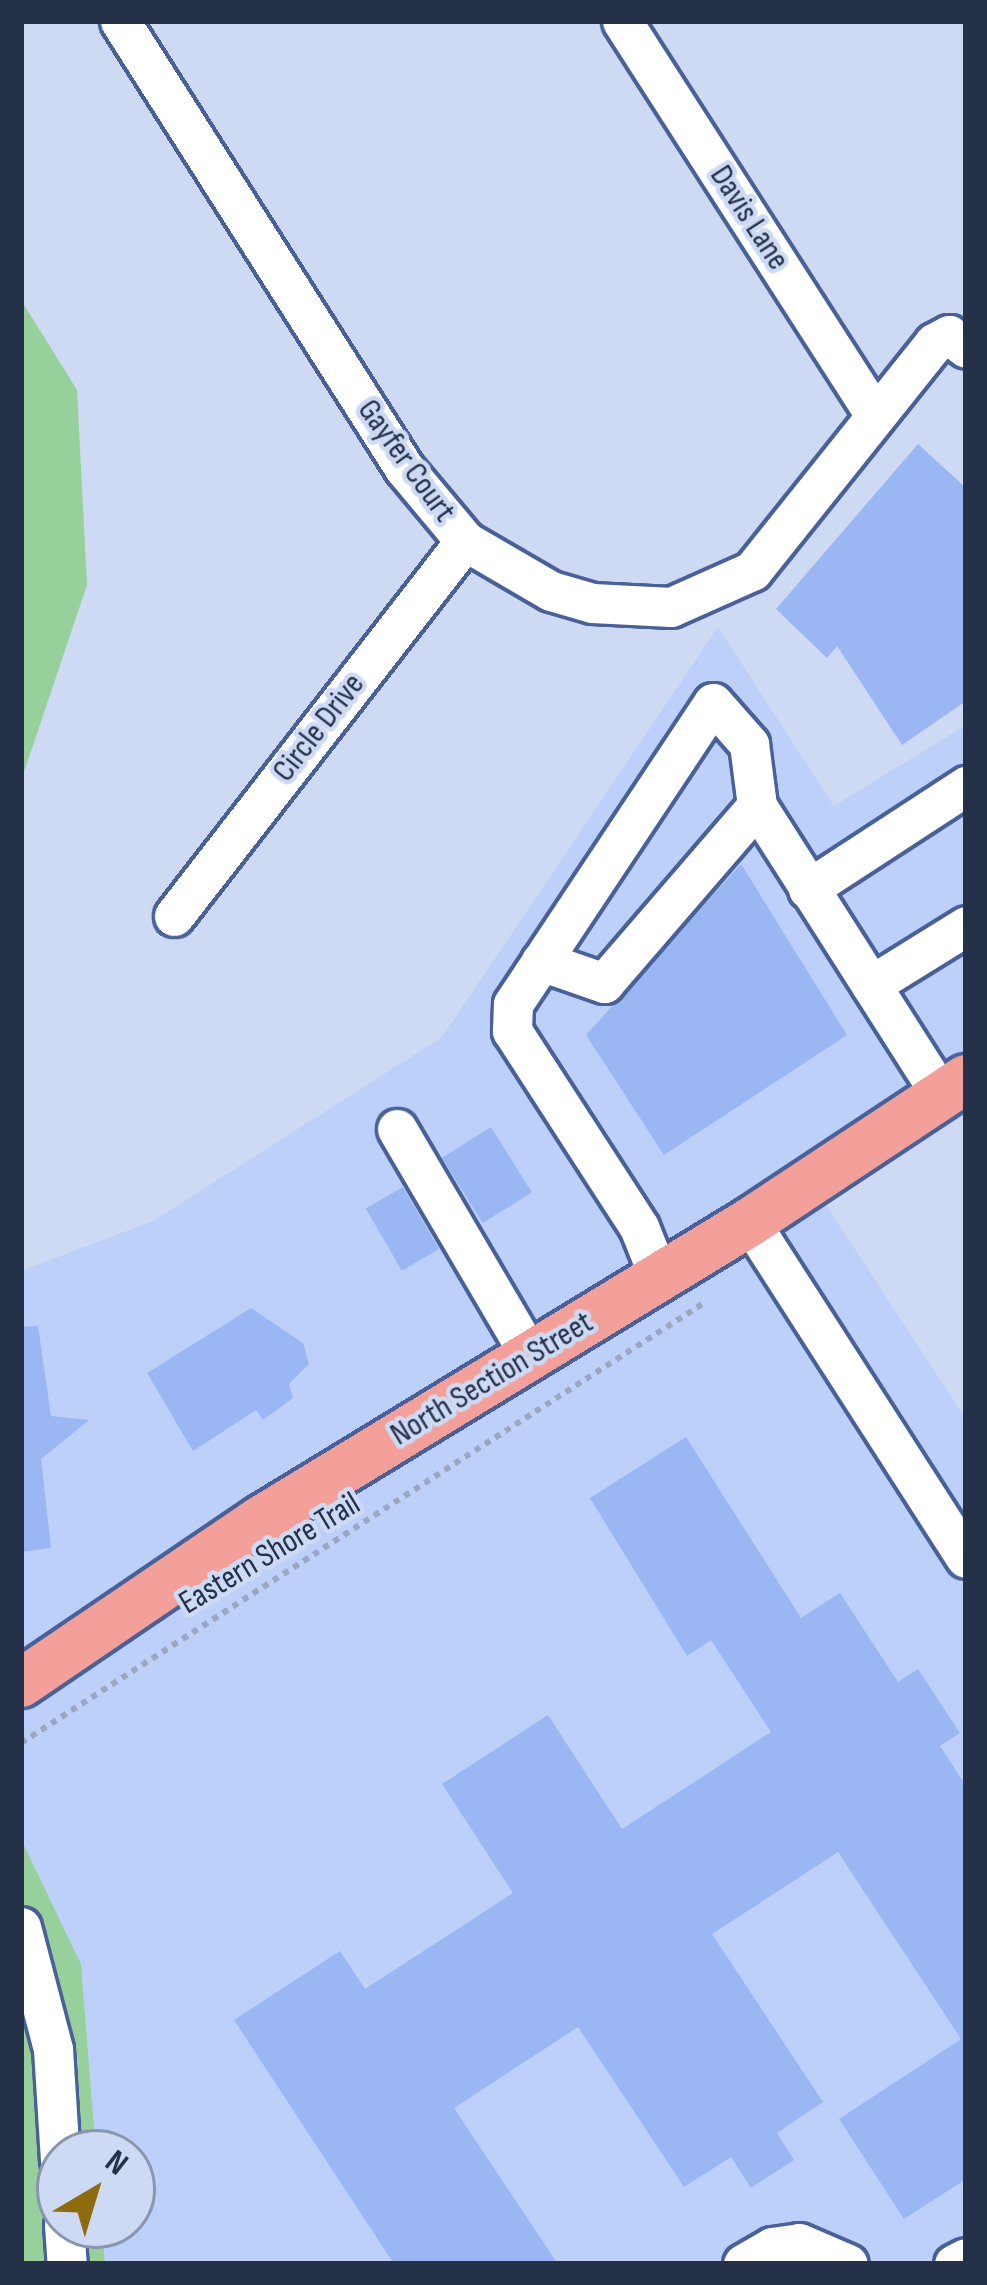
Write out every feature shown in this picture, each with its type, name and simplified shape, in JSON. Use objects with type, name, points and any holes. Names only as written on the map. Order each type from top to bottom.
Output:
[{"type":"main road","name":"North Section Street","points":[[21,1683],[261,1520],[750,1222],[954,1087]]},
{"type":"street","name":"Gayfer Court","points":[[120,21],[404,468],[465,541],[551,591],[592,603],[671,607],[752,571],[934,343],[949,335],[965,345]]},
{"type":"street","name":"Davis Lane","points":[[622,21],[875,415]]},
{"type":"street","name":"Circle Drive","points":[[174,916],[465,541]]},
{"type":"street","points":[[659,1277],[639,1227],[512,1031],[513,1004],[713,703],[749,744],[757,806],[808,889],[872,985],[954,1087]]},
{"type":"street","points":[[808,889],[966,786]]},
{"type":"street","points":[[541,962],[604,983],[757,806]]},
{"type":"street","points":[[872,985],[966,926]]},
{"type":"street","points":[[397,1129],[530,1356]]},
{"type":"street","points":[[750,1222],[966,1558]]},
{"type":"street","points":[[21,1927],[53,2049],[58,2129]]},
{"type":"street","points":[[743,2264],[772,2247],[799,2243],[848,2264]]},
{"type":"street","points":[[954,2264],[966,2258]]},
{"type":"path","name":"Eastern Shore Trail","points":[[21,1743],[709,1300]]},
{"type":"shaded area","points":[[718,627],[834,806],[966,725],[966,1111],[822,1199],[966,1419],[966,2264],[105,2264],[104,2249],[156,2249],[156,2129],[94,2129],[81,1964],[21,1839],[21,1271],[153,1221],[442,1037]]},
{"type":"green space","points":[[21,300],[77,390],[87,585],[21,781]]},
{"type":"green space","points":[[21,1839],[81,1964],[94,2129],[36,2129],[36,2249],[104,2249],[105,2264],[21,2264]]},
{"type":"building","points":[[918,444],[966,488],[966,701],[902,745],[837,646],[827,658],[776,609]]},
{"type":"building","points":[[741,864],[847,1035],[664,1155],[586,1035]]},
{"type":"building","points":[[491,1127],[532,1192],[483,1223],[442,1158]]},
{"type":"building","points":[[403,1187],[439,1249],[402,1271],[366,1208]]},
{"type":"building","points":[[251,1308],[303,1343],[309,1364],[289,1384],[293,1398],[263,1420],[256,1410],[193,1451],[147,1373]]},
{"type":"building","points":[[38,1326],[51,1416],[89,1420],[41,1459],[51,1548],[21,1552],[21,1327]]},
{"type":"building","points":[[686,1437],[801,1618],[840,1593],[898,1682],[918,1669],[960,1733],[940,1746],[966,1786],[966,2179],[904,2219],[839,2119],[961,2039],[838,1852],[712,1934],[823,2102],[777,2133],[794,2160],[751,2188],[731,2157],[684,2187],[578,2027],[454,2108],[558,2264],[394,2264],[234,2020],[340,1951],[365,1989],[513,1893],[442,1784],[548,1715],[622,1829],[771,1732],[711,1640],[687,1656],[590,1498]]}]
